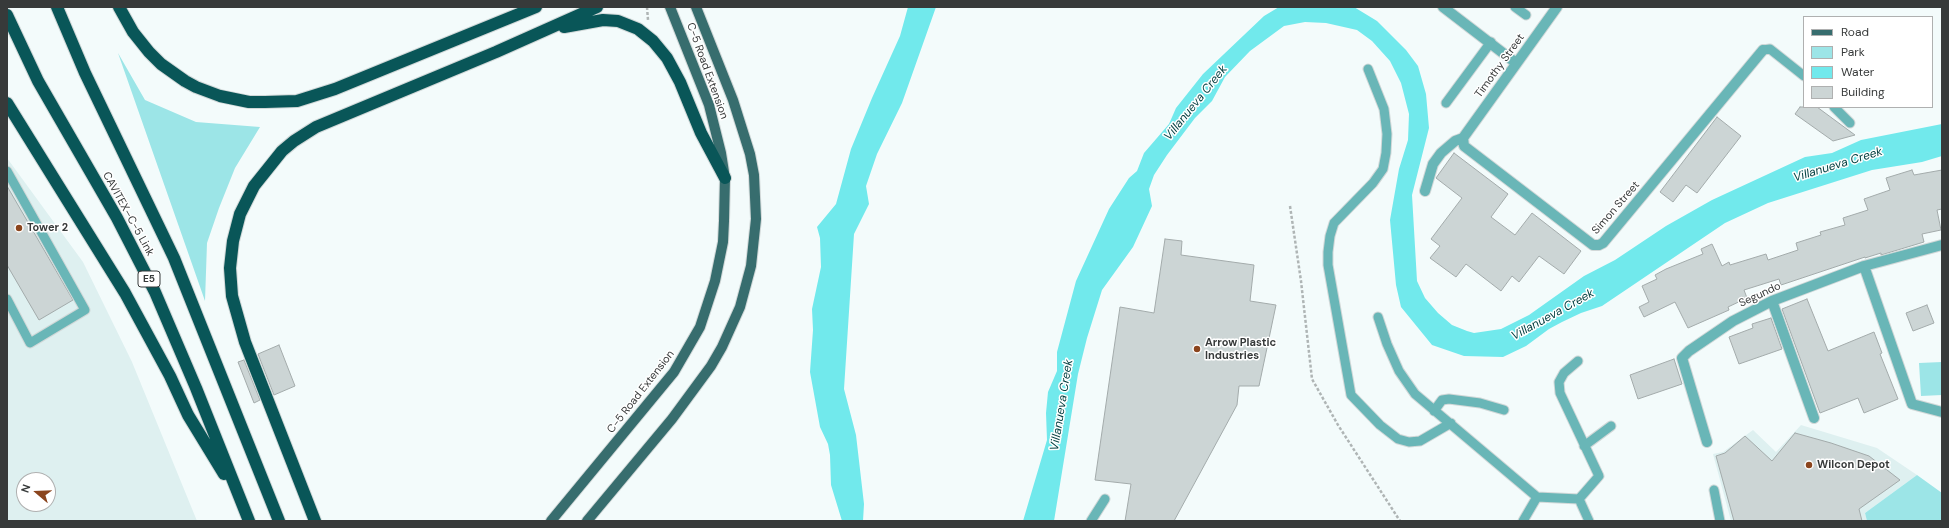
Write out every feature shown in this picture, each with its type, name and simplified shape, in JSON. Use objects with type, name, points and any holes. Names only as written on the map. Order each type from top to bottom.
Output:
[{"type":"highway","name":"CAVITEX–C-5 Link","points":[[58,7],[85,72],[174,258],[279,521]]},
{"type":"highway","points":[[119,7],[134,32],[149,52],[161,64],[185,81],[220,96],[249,102],[265,102],[297,101],[335,89],[536,7]]},
{"type":"highway","points":[[315,521],[245,342],[233,304],[230,281],[231,254],[236,227],[254,186],[272,162],[294,141],[305,133],[327,122],[488,55],[597,7]]},
{"type":"highway","name":"CAVITEX–C-5 Link","points":[[7,15],[38,81],[60,122],[103,194],[152,286],[196,388],[249,521]]},
{"type":"highway","points":[[540,32],[603,20],[624,23],[645,34],[660,49],[674,70],[689,101],[701,133],[725,178]]},
{"type":"highway","points":[[7,102],[125,293],[170,376],[188,415],[241,502]]},
{"type":"main road","name":"C-5 Road Extension","points":[[551,521],[662,388],[693,342],[710,297],[719,263],[724,221],[725,178],[722,153],[710,105],[670,7]]},
{"type":"main road","name":"C-5 Road Extension","points":[[587,521],[672,419],[711,366],[722,347],[740,307],[751,266],[756,219],[754,175],[750,154],[733,100],[696,7]]},
{"type":"street","points":[[1443,7],[1491,42],[1516,63]]},
{"type":"street","name":"Timothy Street","points":[[1463,138],[1557,7]]},
{"type":"street","name":"Simon Street","points":[[1463,138],[1464,146],[1594,245],[1599,245],[1603,243],[1763,50]]},
{"type":"street","points":[[1425,191],[1433,164],[1441,153],[1455,141],[1463,138]]},
{"type":"street","name":"Segundo","points":[[1707,442],[1682,358],[1689,351],[1733,321],[1772,301],[1864,266],[1942,245]]},
{"type":"street","points":[[1864,266],[1912,404],[1942,412]]},
{"type":"street","points":[[1772,301],[1814,418]]},
{"type":"lane","points":[[1515,7],[1526,15]]},
{"type":"lane","points":[[1446,104],[1491,42]]},
{"type":"lane","points":[[1763,50],[1770,49],[1803,75]]},
{"type":"lane","points":[[1368,69],[1384,108],[1387,134],[1386,153],[1382,169],[1373,183],[1334,223],[1330,236],[1328,252],[1328,265],[1352,395],[1361,407],[1398,439],[1409,442],[1420,441],[1451,423]]},
{"type":"lane","points":[[1835,108],[1850,123]]},
{"type":"lane","points":[[7,171],[85,310],[30,343],[7,298]]},
{"type":"lane","points":[[1378,317],[1387,344],[1399,371],[1416,394],[1434,411],[1451,423],[1537,497],[1580,499]]},
{"type":"lane","points":[[1578,361],[1564,372],[1559,382],[1560,393],[1599,476],[1580,499]]},
{"type":"lane","points":[[1434,411],[1442,400],[1449,399],[1480,403],[1504,410]]},
{"type":"lane","points":[[1584,446],[1611,426]]},
{"type":"lane","points":[[1714,490],[1720,521]]},
{"type":"lane","points":[[1523,521],[1537,497]]},
{"type":"lane","points":[[1091,521],[1105,499]]},
{"type":"lane","points":[[1580,499],[1589,521]]},
{"type":"path","points":[[647,7],[648,26]]},
{"type":"path","points":[[1290,206],[1301,281],[1312,379],[1338,425],[1400,521]]},
{"type":"shaded area","points":[[7,158],[83,262],[132,362],[197,521],[7,521]]},
{"type":"shaded area","name":"Wilcon Depot","points":[[1801,425],[1877,448],[1917,475],[1865,513],[1867,521],[1731,521],[1713,454],[1723,452],[1753,430],[1776,452]]},
{"type":"green space","points":[[118,53],[145,100],[196,122],[260,127],[235,168],[207,243],[205,301]]},
{"type":"green space","points":[[1942,362],[1942,395],[1921,396],[1919,363]]},
{"type":"green space","points":[[1917,475],[1942,493],[1942,521],[1867,521],[1865,513]]},
{"type":"water","points":[[908,7],[936,7],[902,103],[877,154],[866,186],[869,204],[854,234],[844,389],[856,435],[864,504],[863,521],[842,521],[831,485],[828,444],[820,427],[810,372],[813,330],[812,309],[821,267],[820,238],[817,227],[836,204],[851,149],[900,36]]},
{"type":"water","name":"Villanueva Creek","points":[[1279,7],[1354,7],[1377,21],[1406,50],[1418,66],[1426,94],[1429,128],[1412,195],[1417,281],[1425,298],[1438,313],[1452,325],[1474,333],[1501,329],[1529,315],[1584,276],[1615,260],[1666,226],[1712,200],[1805,157],[1832,153],[1861,140],[1942,124],[1942,156],[1922,162],[1872,170],[1768,203],[1725,223],[1602,306],[1581,313],[1562,322],[1549,329],[1526,346],[1503,357],[1464,356],[1432,345],[1401,307],[1396,285],[1390,220],[1399,169],[1408,140],[1409,114],[1401,83],[1390,61],[1372,41],[1357,30],[1326,23],[1305,22],[1284,26],[1250,51],[1225,77],[1212,101],[1195,118],[1154,175],[1149,189],[1152,206],[1133,247],[1102,290],[1087,338],[1078,374],[1054,521],[1023,521],[1047,440],[1046,413],[1048,392],[1057,371],[1057,352],[1076,281],[1109,209],[1129,178],[1137,171],[1144,153],[1169,124],[1176,108],[1203,74],[1264,16]]},
{"type":"building","points":[[1800,107],[1818,108],[1855,135],[1833,141],[1795,114]]},
{"type":"building","points":[[1717,117],[1741,136],[1697,193],[1686,185],[1673,202],[1660,192]]},
{"type":"building","points":[[1454,153],[1508,194],[1491,217],[1515,235],[1532,213],[1581,251],[1564,274],[1539,256],[1519,282],[1512,276],[1501,291],[1466,264],[1456,277],[1430,258],[1440,246],[1431,239],[1462,198],[1436,178]]},
{"type":"building","points":[[1912,170],[1914,175],[1942,170],[1942,209],[1937,210],[1941,230],[1922,234],[1924,242],[1881,255],[1881,253],[1865,257],[1781,285],[1779,279],[1744,290],[1747,298],[1728,307],[1729,310],[1688,328],[1675,302],[1644,317],[1639,307],[1649,302],[1642,286],[1657,279],[1655,275],[1666,269],[1703,254],[1701,249],[1712,244],[1722,266],[1729,262],[1730,265],[1766,254],[1768,260],[1798,250],[1796,243],[1821,235],[1820,232],[1845,225],[1843,218],[1868,210],[1864,199],[1890,190],[1886,178]]},
{"type":"building","name":"Tower 2","points":[[7,186],[73,300],[39,320],[7,265]]},
{"type":"building","name":"Arrow Plastic Industries","points":[[1165,239],[1182,241],[1181,255],[1254,265],[1250,301],[1276,305],[1259,386],[1239,386],[1237,405],[1174,521],[1125,521],[1131,484],[1095,480],[1120,307],[1154,313]]},
{"type":"building","points":[[1807,299],[1828,351],[1874,332],[1882,353],[1880,354],[1898,399],[1864,413],[1858,398],[1820,413],[1782,309]]},
{"type":"building","points":[[1927,305],[1934,323],[1913,331],[1906,313]]},
{"type":"building","points":[[1771,318],[1782,349],[1739,364],[1729,337],[1753,328],[1752,324]]},
{"type":"building","points":[[279,345],[295,386],[274,395],[258,354]]},
{"type":"building","points":[[1674,359],[1682,384],[1638,399],[1630,375]]},
{"type":"building","points":[[244,360],[260,400],[254,403],[238,362]]},
{"type":"building","name":"Wilcon Depot","points":[[1795,433],[1869,456],[1900,480],[1859,509],[1862,521],[1734,521],[1716,456],[1725,453],[1745,436],[1772,461]]},
{"type":"place","name":"Tower 2","points":[[19,228]]},
{"type":"place","name":"Arrow Plastic Industries","points":[[1197,349]]},
{"type":"place","name":"Wilcon Depot","points":[[1809,465]]}]
